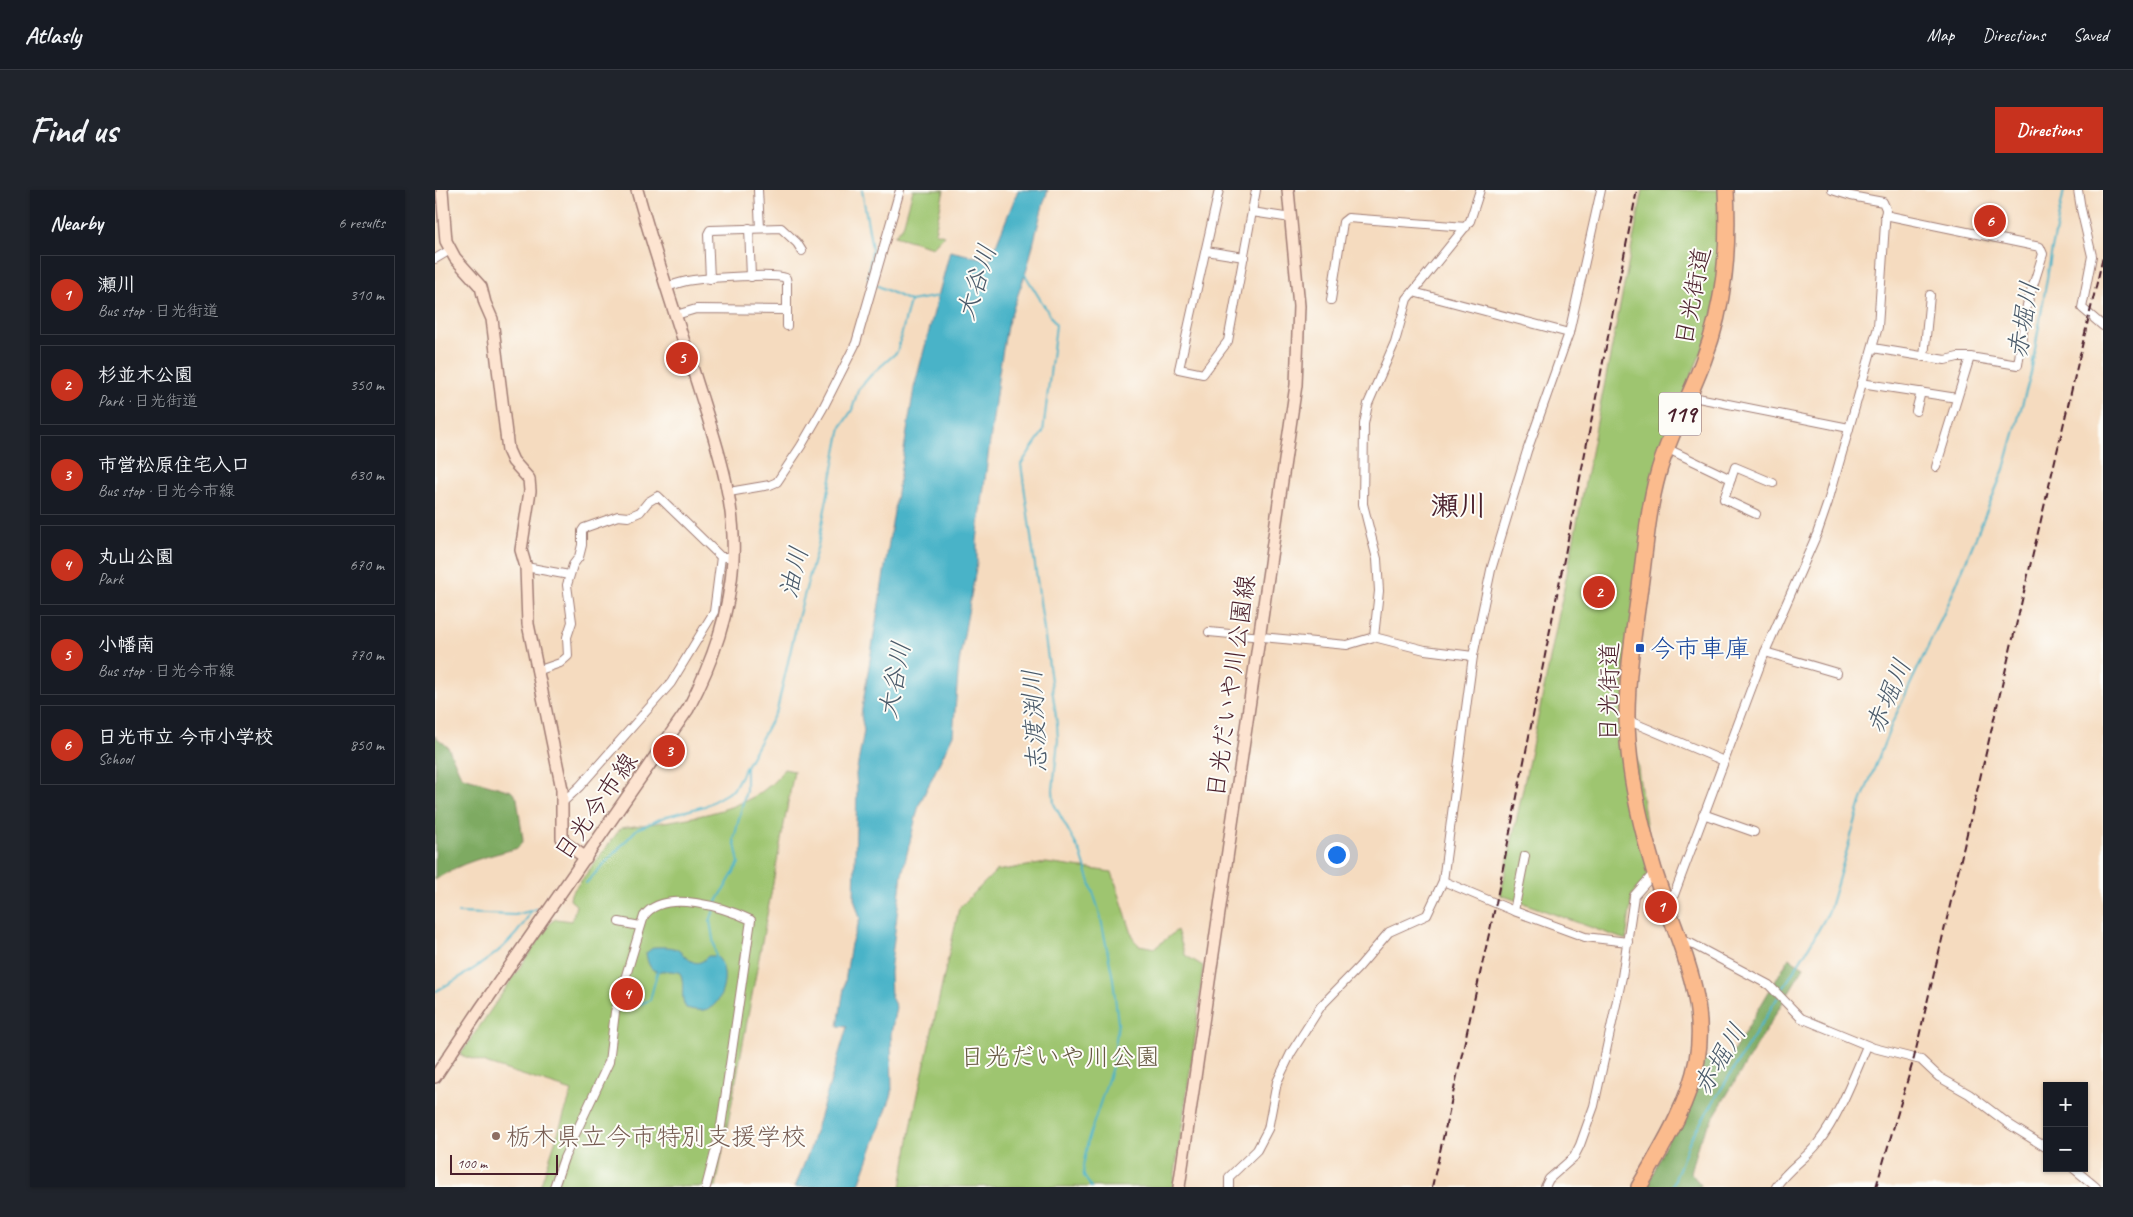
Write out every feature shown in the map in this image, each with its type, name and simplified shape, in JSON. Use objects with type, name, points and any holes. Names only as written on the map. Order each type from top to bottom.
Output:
[{"type":"highway","name":"日光街道","points":[[1639,1187],[1681,1109],[1698,1057],[1697,1004],[1690,970],[1655,872],[1639,806],[1627,720],[1632,641],[1651,506],[1666,448],[1705,357],[1721,303],[1728,234],[1727,190]]},
{"type":"main road","points":[[441,190],[445,241],[455,258],[481,287],[485,303],[493,319],[508,450],[513,460],[529,479],[530,490],[521,550],[525,567],[528,624],[556,760],[562,803],[562,838],[565,843],[586,858]]},
{"type":"main road","name":"日光今市線","points":[[435,1078],[481,1008],[688,710],[716,649],[724,623],[733,557],[729,492],[718,450],[637,190]]},
{"type":"main road","name":"日光だいや川公園線","points":[[1179,1187],[1293,409],[1298,362],[1299,306],[1288,190]]},
{"type":"street","points":[[758,190],[759,228]]},
{"type":"street","points":[[729,492],[770,485],[777,482],[805,438],[856,343],[900,190]]},
{"type":"street","points":[[1219,190],[1179,369],[1203,374],[1228,341],[1256,190]]},
{"type":"street","points":[[1374,638],[1379,592],[1377,559],[1363,504],[1367,404],[1395,342],[1407,299],[1470,222],[1480,190]]},
{"type":"street","points":[[1229,1187],[1229,1178],[1257,1150],[1269,1129],[1277,1082],[1291,1053],[1321,1006],[1359,967],[1389,932],[1427,915],[1443,881],[1473,656],[1491,570],[1527,451],[1569,334],[1601,190]]},
{"type":"street","points":[[1667,904],[1674,896],[1765,652],[1817,534],[1878,327],[1886,209],[1883,202],[1832,190]]},
{"type":"street","points":[[2078,190],[2092,256],[2083,308],[2103,326]]},
{"type":"street","points":[[1252,212],[1291,218]]},
{"type":"street","points":[[1873,348],[1945,360],[1958,356],[2018,365],[2027,305],[2043,254],[2040,247],[1885,215]]},
{"type":"street","points":[[1331,300],[1343,222],[1349,218],[1466,226]]},
{"type":"street","points":[[749,228],[751,277]]},
{"type":"street","points":[[710,279],[708,234],[710,230],[781,228],[797,242],[802,251]]},
{"type":"street","points":[[435,258],[450,250]]},
{"type":"street","points":[[1206,251],[1244,257]]},
{"type":"street","points":[[667,287],[692,280],[759,276],[786,278],[787,326]]},
{"type":"street","points":[[1413,292],[1569,334]]},
{"type":"street","points":[[1924,357],[1930,296]]},
{"type":"street","points":[[676,316],[696,310],[787,310]]},
{"type":"street","points":[[1936,467],[1970,357]]},
{"type":"street","points":[[1861,383],[1957,398]]},
{"type":"street","points":[[1916,411],[1921,392]]},
{"type":"street","points":[[1688,396],[1849,428]]},
{"type":"street","points":[[1666,448],[1731,478]]},
{"type":"street","points":[[1755,514],[1723,499],[1735,468],[1773,482]]},
{"type":"street","points":[[537,671],[560,664],[568,656],[567,637],[572,622],[567,585],[569,576],[579,557],[584,528],[618,516],[628,517],[640,512],[648,502],[658,496],[721,557],[733,557]]},
{"type":"street","points":[[562,803],[587,779],[671,683],[714,612],[721,557]]},
{"type":"street","points":[[525,567],[569,576]]},
{"type":"street","points":[[1209,632],[1347,645],[1374,638],[1425,650],[1473,656]]},
{"type":"street","points":[[1765,652],[1837,673]]},
{"type":"street","points":[[1627,720],[1724,761]]},
{"type":"street","points":[[1703,814],[1754,832]]},
{"type":"street","points":[[1514,911],[1525,856]]},
{"type":"street","points":[[1545,1187],[1549,1179],[1574,1157],[1594,1106],[1628,942],[1634,896],[1655,872]]},
{"type":"street","points":[[1443,881],[1514,911],[1585,937],[1628,942]]},
{"type":"street","points":[[554,1187],[564,1158],[609,1062],[615,1012],[640,926],[647,911],[676,902],[714,907],[751,920],[720,1133],[706,1187]]},
{"type":"street","points":[[619,922],[640,926]]},
{"type":"street","points":[[1680,940],[1690,943],[1769,985],[1801,1018],[1867,1046],[1921,1060],[1939,1077],[1969,1094],[2010,1125],[2043,1146]]},
{"type":"street","points":[[1776,1187],[1792,1167],[1819,1142],[1846,1092],[1867,1046]]},
{"type":"street","points":[[2078,1172],[2096,1187]]},
{"type":"green space","points":[[913,190],[944,190],[935,232],[944,235],[933,247],[894,236],[903,226]]},
{"type":"green space","points":[[1643,190],[1725,190],[1727,234],[1710,332],[1676,411],[1624,673],[1653,871],[1632,895],[1626,940],[1501,895],[1501,893],[1545,684]]},
{"type":"green space","points":[[435,736],[448,747],[463,777],[511,791],[517,798],[523,840],[518,848],[465,864],[435,880]]},
{"type":"green space","points":[[784,769],[794,771],[716,1187],[540,1187],[572,1091],[460,1055],[551,922],[556,919],[572,921],[576,905],[570,900],[571,894],[621,828],[687,818],[733,806],[753,797],[771,785]]},
{"type":"green space","name":"日光だいや川公園","points":[[1046,863],[1112,872],[1134,940],[1139,945],[1155,948],[1177,930],[1185,955],[1203,966],[1196,1031],[1173,1187],[901,1187],[913,1117],[959,908],[996,871]]},
{"type":"green space","points":[[1789,958],[1804,967],[1699,1141],[1690,1172],[1701,1185],[1700,1187],[1647,1187],[1703,1058],[1727,1062]]},
{"type":"water","name":"大谷川","points":[[1018,190],[1048,190],[1027,269],[1007,326],[999,372],[977,541],[977,563],[959,663],[953,735],[919,805],[902,874],[890,972],[891,997],[896,1007],[891,1034],[892,1094],[858,1187],[795,1187],[810,1149],[847,1027],[838,1026],[851,944],[860,919],[854,898],[856,774],[864,731],[861,715],[914,388],[950,251],[990,260]]},
{"type":"water","points":[[654,947],[676,949],[689,960],[696,963],[708,956],[716,956],[723,968],[724,983],[715,1004],[704,1010],[686,1008],[680,973],[654,970],[648,962],[646,953]]},
{"type":"waterway","points":[[862,190],[872,249],[868,279],[870,281]]},
{"type":"waterway","name":"赤堀川","points":[[1780,993],[1829,911],[1861,802],[1893,721],[1949,602],[2004,469],[2031,373],[2064,190]]},
{"type":"waterway","name":"志渡渕川","points":[[1024,273],[1056,325],[1043,432],[1021,464],[1057,724],[1058,740],[1053,790],[1054,804],[1081,854],[1100,914],[1113,979],[1118,1023],[1113,1064],[1088,1140],[1083,1167],[1084,1176],[1091,1187]]},
{"type":"waterway","points":[[876,285],[910,301]]},
{"type":"waterway","name":"油川","points":[[910,301],[939,296]]},
{"type":"waterway","name":"油川","points":[[586,883],[637,829],[667,816],[705,806],[733,790],[777,710],[798,618],[818,545],[841,427],[852,410],[858,390],[871,375],[897,352],[910,301]]},
{"type":"waterway","points":[[715,905],[739,863],[734,839],[746,790],[746,768]]},
{"type":"waterway","name":"油川","points":[[435,992],[490,958],[513,937],[531,911],[536,909]]},
{"type":"waterway","points":[[714,910],[710,921],[716,957]]},
{"type":"waterway","points":[[458,913],[515,915],[530,911]]},
{"type":"waterway","points":[[625,1010],[650,1000],[658,970]]},
{"type":"waterway","name":"赤堀川","points":[[1672,1187],[1690,1140],[1778,997]]},
{"type":"railway","points":[[1432,1187],[1496,903],[1637,190]]},
{"type":"railway","points":[[1876,1187],[1914,1058],[2103,257]]},
{"type":"place","name":"日光市立 今市小学校","points":[[1990,221]]},
{"type":"place","name":"小幡南","points":[[682,358]]},
{"type":"place","name":"杉並木公園","points":[[1599,592]]},
{"type":"place","name":"今市車庫","points":[[1640,648]]},
{"type":"place","name":"市営松原住宅入口","points":[[669,751]]},
{"type":"place","name":"瀬川","points":[[1661,907]]},
{"type":"place","name":"丸山公園","points":[[627,994]]},
{"type":"place","name":"栃木県立今市特別支援学校","points":[[496,1136]]},
{"type":"district","name":"瀬川","points":[[1459,505]]}]
